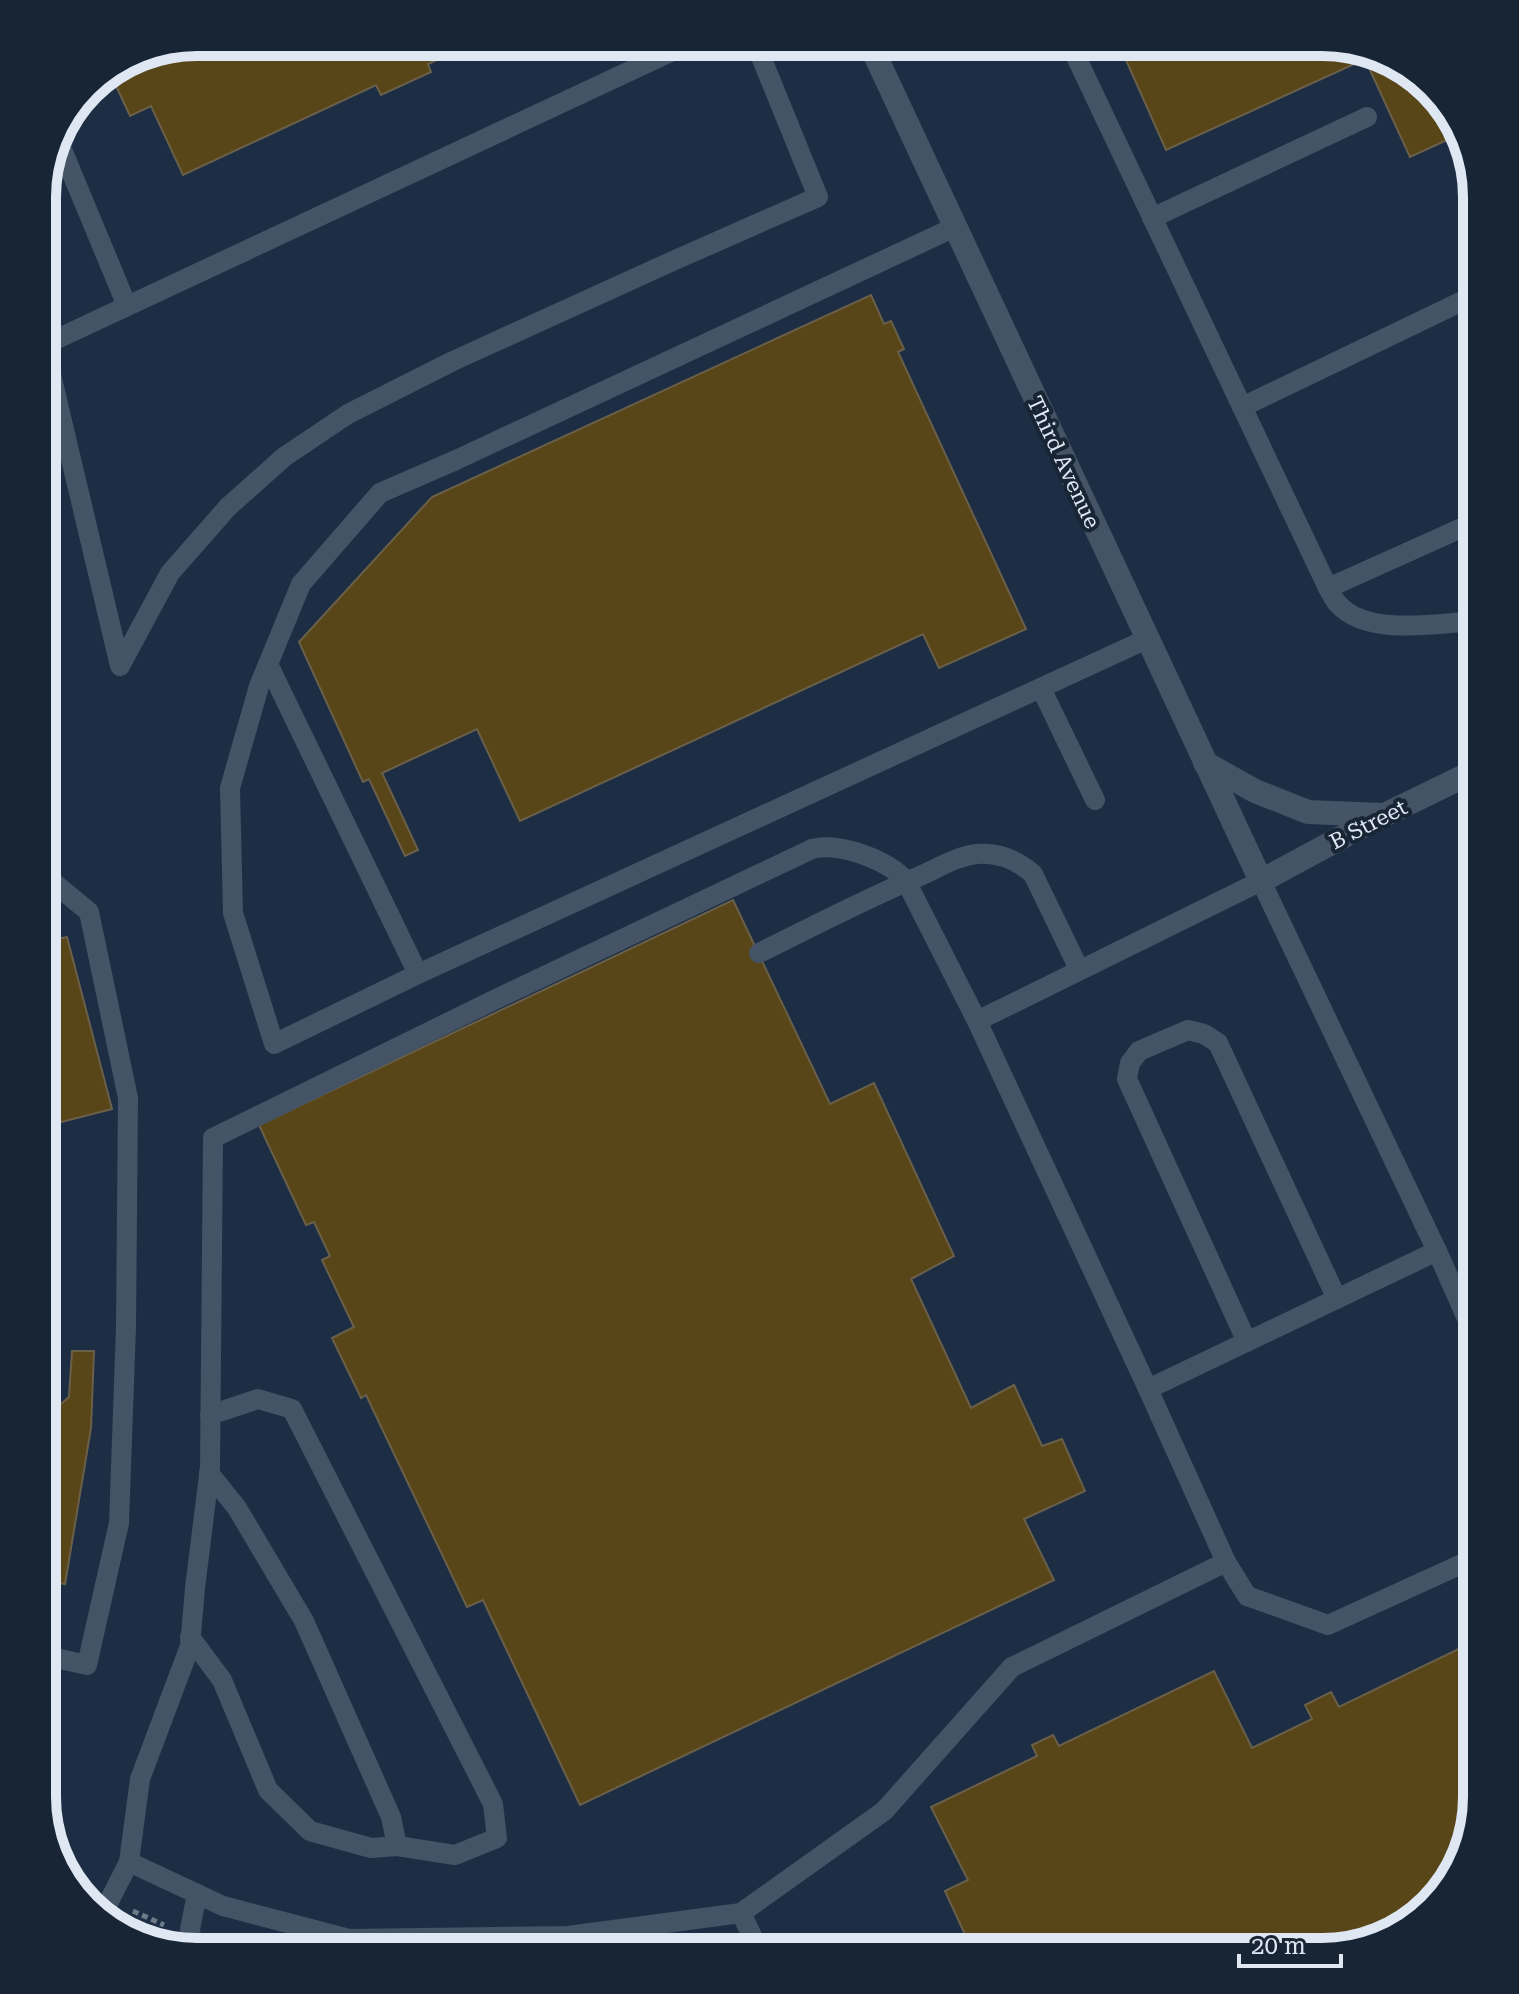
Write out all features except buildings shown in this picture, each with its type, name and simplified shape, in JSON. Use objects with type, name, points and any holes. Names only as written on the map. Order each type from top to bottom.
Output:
[{"type":"street","name":"Third Avenue","points":[[876,56],[1261,881]]},
{"type":"street","points":[[1205,763],[1255,791],[1308,812],[1385,815]]},
{"type":"street","name":"B Street","points":[[1261,881],[1463,777]]},
{"type":"lane","points":[[56,336],[662,56]]},
{"type":"lane","points":[[56,397],[120,666],[170,573],[228,507],[284,457],[348,414],[453,361],[818,197],[761,56]]},
{"type":"lane","points":[[1076,56],[1337,604],[1349,614],[1377,624],[1395,626],[1463,622]]},
{"type":"lane","points":[[1152,218],[1367,117]]},
{"type":"lane","points":[[63,153],[127,306]]},
{"type":"lane","points":[[955,227],[380,493],[301,584],[259,686],[230,788],[233,913],[274,1044],[418,974],[1147,639]]},
{"type":"lane","points":[[1242,407],[1463,301]]},
{"type":"lane","points":[[1328,588],[1463,527]]},
{"type":"lane","points":[[268,664],[418,974]]},
{"type":"lane","points":[[1041,688],[1095,800]]},
{"type":"lane","points":[[107,1905],[129,1862],[140,1779],[190,1646],[209,1473],[213,1138],[812,849],[829,847],[848,850],[894,869],[906,881],[977,1021],[1226,1562],[1247,1596],[1328,1625],[1463,1563]]},
{"type":"lane","points":[[759,953],[959,858],[993,854],[1022,864],[1033,874],[1079,969]]},
{"type":"lane","points":[[977,1021],[1261,881],[1463,1310]]},
{"type":"lane","points":[[56,885],[89,912],[128,1098],[128,1114],[126,1327],[119,1523],[87,1665],[56,1658]]},
{"type":"lane","points":[[1247,1342],[1127,1079],[1130,1063],[1139,1051],[1188,1030],[1204,1034],[1218,1043],[1337,1299]]},
{"type":"lane","points":[[1148,1389],[1437,1251]]},
{"type":"lane","points":[[190,1637],[222,1680],[268,1790],[310,1831],[371,1848],[397,1846],[455,1855],[497,1838],[493,1804],[292,1409],[258,1399],[210,1415]]},
{"type":"lane","points":[[209,1473],[237,1508],[304,1621],[391,1817],[397,1846]]},
{"type":"lane","points":[[558,1938],[741,1913],[884,1811],[1012,1667],[1226,1562]]},
{"type":"lane","points":[[129,1862],[223,1906],[345,1938]]},
{"type":"lane","points":[[191,1938],[197,1894]]},
{"type":"lane","points":[[741,1913],[753,1938]]},
{"type":"shaded area","points":[[1332,56],[1359,61],[1393,75],[1415,91],[1439,119],[1456,151],[1463,197],[1463,1797],[1458,1834],[1444,1868],[1428,1890],[1400,1914],[1368,1931],[1322,1938],[197,1938],[160,1933],[126,1919],[104,1903],[80,1875],[61,1834],[56,1797],[56,187],[67,143],[91,104],[126,75],[151,63],[178,57]]}]
